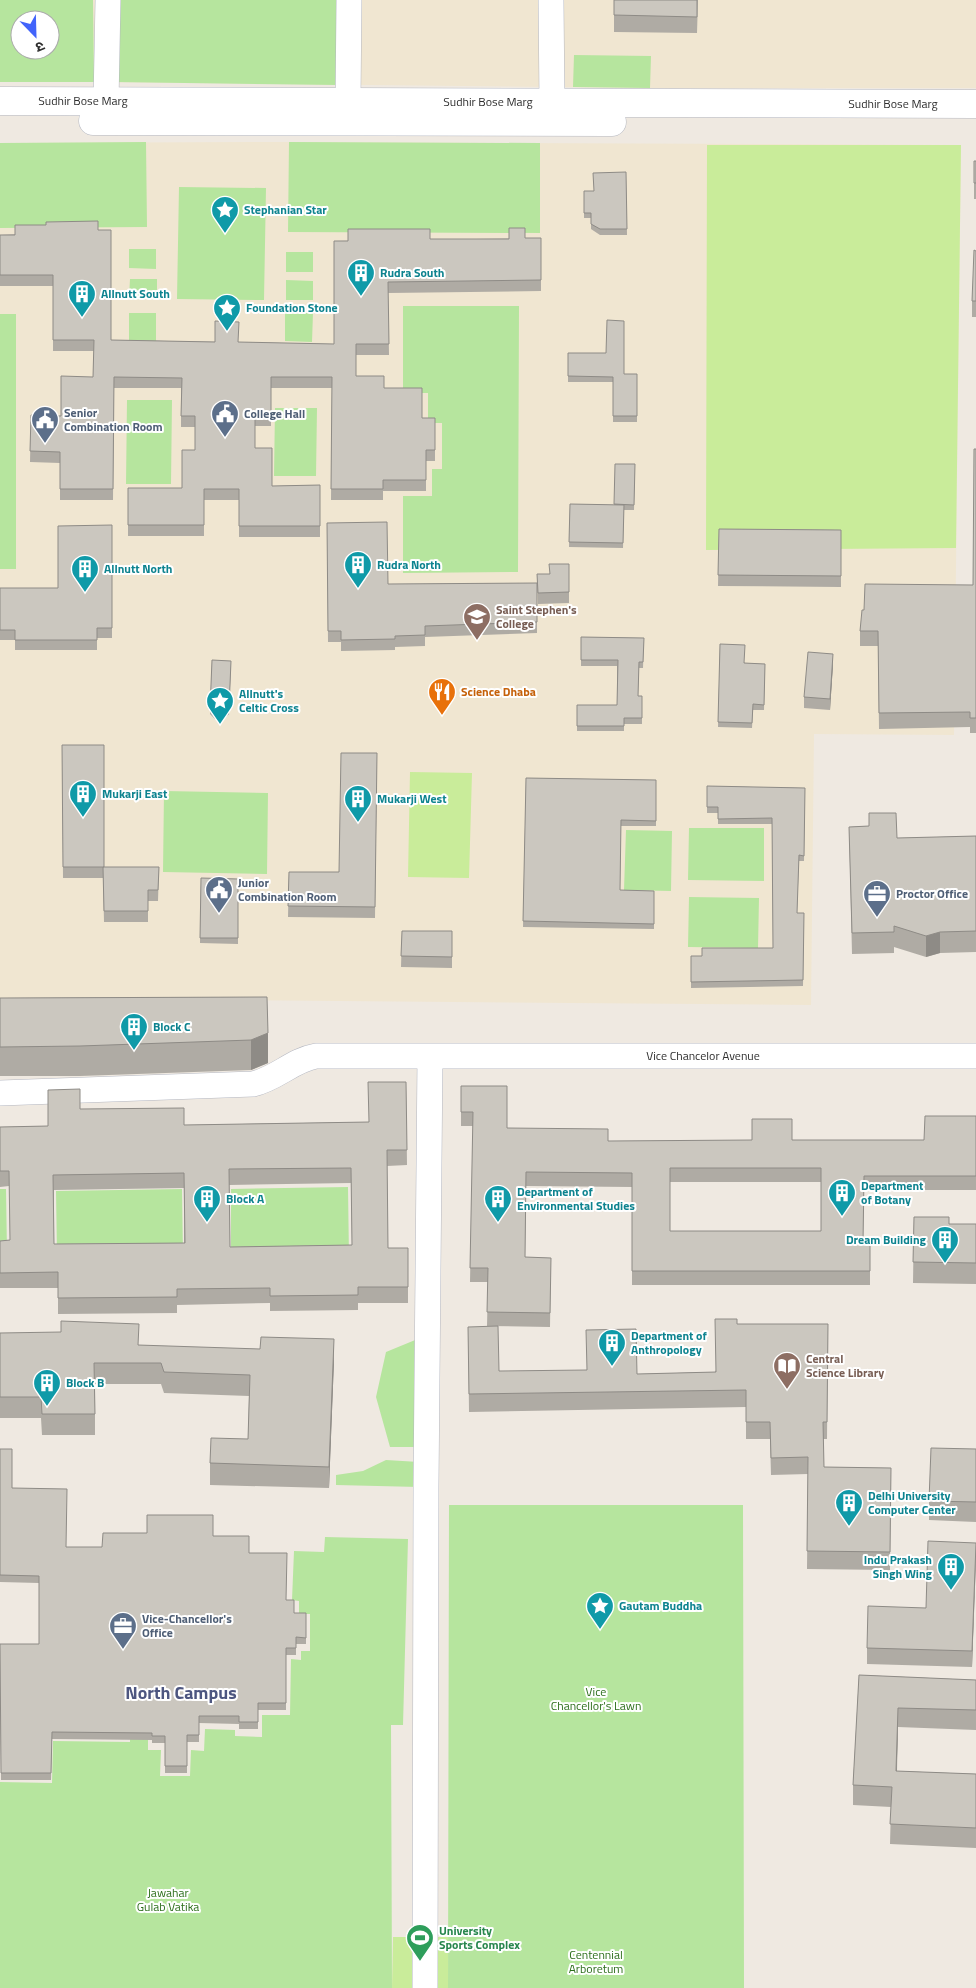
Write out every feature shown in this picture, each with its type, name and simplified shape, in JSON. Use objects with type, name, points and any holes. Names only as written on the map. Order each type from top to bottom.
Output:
[{"type":"street","points":[[106,102],[108,0]]},
{"type":"street","points":[[348,101],[349,0]]},
{"type":"street","points":[[551,0],[552,94]]},
{"type":"street","name":"Sudhir Bose Marg","points":[[0,101],[348,101],[552,94],[976,104]]},
{"type":"street","name":"Sudhir Bose Marg","points":[[0,120],[976,123]]},
{"type":"street","name":"Vice Chancelor Avenue","points":[[0,1094],[253,1084],[267,1080],[304,1059],[316,1056],[976,1056]]},
{"type":"street","points":[[425,1988],[426,1486],[430,1057]]},
{"type":"shaded area","points":[[0,0],[976,0],[976,88],[650,88],[0,82]]},
{"type":"shaded area","name":"Saint Stephen's College","points":[[289,142],[961,145],[954,735],[814,734],[811,1005],[0,998],[0,143]]},
{"type":"green space","points":[[0,0],[93,0],[94,82],[0,82]]},
{"type":"green space","points":[[114,0],[339,0],[338,85],[113,82]]},
{"type":"green space","points":[[574,55],[651,56],[650,88],[573,87]]},
{"type":"green space","points":[[146,142],[147,227],[0,228],[0,143]]},
{"type":"green space","points":[[289,142],[540,143],[540,233],[288,232]]},
{"type":"green space","points":[[707,145],[961,145],[956,548],[706,550]]},
{"type":"green space","points":[[179,187],[266,188],[264,300],[177,299]]},
{"type":"green space","points":[[129,249],[156,249],[156,269],[129,268]]},
{"type":"green space","points":[[286,252],[313,252],[313,272],[286,272]]},
{"type":"green space","points":[[130,279],[157,279],[157,298],[129,298]]},
{"type":"green space","points":[[286,280],[313,281],[313,300],[286,300]]},
{"type":"green space","points":[[403,306],[519,306],[518,572],[403,573],[403,496],[432,496],[432,469],[442,469],[442,423],[428,423],[428,393],[403,393]]},
{"type":"green space","points":[[129,313],[156,313],[156,341],[129,341]]},
{"type":"green space","points":[[285,313],[313,313],[312,342],[285,341]]},
{"type":"green space","points":[[0,314],[16,314],[16,569],[0,569]]},
{"type":"green space","points":[[127,400],[172,400],[171,484],[126,484]]},
{"type":"green space","points":[[275,408],[317,408],[316,476],[274,476]]},
{"type":"green space","points":[[410,772],[472,773],[469,878],[408,877]]},
{"type":"green space","points":[[164,791],[268,793],[267,874],[163,872]]},
{"type":"green space","points":[[689,828],[764,828],[764,881],[688,880]]},
{"type":"green space","points":[[626,830],[672,831],[671,891],[624,890]]},
{"type":"green space","points":[[689,897],[759,898],[758,948],[688,947]]},
{"type":"green space","points":[[348,1187],[349,1259],[231,1260],[231,1189]]},
{"type":"green space","points":[[0,1189],[6,1189],[7,1253],[0,1254]]},
{"type":"green space","points":[[182,1189],[183,1255],[57,1257],[56,1191]]},
{"type":"green space","points":[[420,1338],[421,1447],[390,1447],[376,1397],[386,1352]]},
{"type":"green space","points":[[386,1460],[419,1462],[419,1487],[336,1485],[336,1475],[363,1471]]},
{"type":"green space","name":"Vice Chancellor's Lawn","points":[[449,1505],[743,1505],[744,1988],[448,1988]]},
{"type":"green space","name":"Jawahar Gulab Vatika","points":[[325,1537],[408,1539],[403,1725],[391,1725],[392,1988],[0,1988],[0,1782],[52,1783],[53,1741],[130,1742],[130,1727],[148,1727],[148,1750],[161,1750],[160,1776],[190,1776],[191,1750],[204,1751],[205,1729],[235,1730],[235,1736],[262,1737],[262,1715],[290,1715],[291,1659],[301,1660],[301,1651],[310,1651],[310,1614],[299,1614],[299,1601],[292,1600],[294,1551],[324,1552]]},
{"type":"green space","name":"University Sports Complex","points":[[393,1937],[448,1937],[448,1988],[392,1988]]},
{"type":"building","points":[[614,0],[697,0],[697,17],[614,15]]},
{"type":"building","points":[[974,161],[976,161],[976,183],[974,183]]},
{"type":"building","points":[[626,172],[627,229],[600,229],[591,224],[591,213],[584,213],[584,191],[594,191],[593,173]]},
{"type":"building","points":[[98,221],[98,230],[111,230],[111,340],[215,342],[215,321],[239,322],[238,342],[334,344],[334,241],[348,241],[348,229],[430,229],[430,239],[509,239],[509,228],[525,228],[525,238],[541,238],[541,280],[388,282],[389,344],[356,344],[356,376],[384,376],[384,388],[422,388],[422,418],[435,418],[435,450],[426,450],[426,480],[383,480],[383,489],[331,489],[332,377],[271,377],[271,415],[255,415],[255,448],[272,448],[272,486],[320,485],[320,526],[239,526],[239,489],[204,489],[204,525],[128,525],[128,488],[182,488],[182,450],[195,450],[195,416],[181,416],[182,378],[114,377],[113,489],[60,489],[60,452],[30,451],[31,415],[61,416],[61,376],[93,377],[94,340],[53,340],[53,275],[0,275],[0,235],[15,235],[15,225],[46,225],[46,222]]},
{"type":"building","points":[[974,250],[976,251],[976,301],[972,301]]},
{"type":"building","points":[[607,320],[624,321],[624,374],[637,374],[637,416],[613,416],[613,377],[568,376],[568,353],[606,353]]},
{"type":"building","points":[[974,449],[976,449],[976,718],[970,718],[970,712],[879,713],[878,631],[860,631],[862,610],[864,610],[865,584],[973,585]]},
{"type":"building","points":[[615,464],[635,464],[634,505],[614,504]]},
{"type":"building","points":[[570,504],[624,505],[623,543],[569,542]]},
{"type":"building","name":"Rudra North","points":[[387,522],[388,584],[537,583],[537,622],[425,626],[425,635],[395,636],[395,639],[341,640],[341,631],[328,631],[327,523]]},
{"type":"building","name":"Allnutt North","points":[[112,525],[112,628],[97,628],[97,640],[15,640],[15,630],[0,630],[0,588],[58,588],[58,526]]},
{"type":"building","points":[[719,529],[841,530],[841,576],[718,575]]},
{"type":"building","points":[[549,564],[569,564],[569,592],[538,593],[537,574],[550,574]]},
{"type":"building","points":[[581,637],[644,638],[643,662],[639,662],[638,696],[642,696],[642,718],[624,718],[624,726],[577,726],[577,705],[617,705],[618,660],[581,660]]},
{"type":"building","points":[[720,644],[745,645],[744,663],[765,664],[764,705],[753,704],[752,723],[718,722]]},
{"type":"building","points":[[808,652],[833,654],[830,699],[804,697]]},
{"type":"building","points":[[212,660],[231,661],[229,708],[223,714],[215,714],[210,709]]},
{"type":"building","points":[[62,745],[104,745],[104,867],[63,867]]},
{"type":"building","name":"Mukarji West","points":[[341,753],[377,753],[375,907],[288,906],[289,872],[339,872]]},
{"type":"building","points":[[526,778],[656,780],[656,821],[621,820],[620,890],[654,891],[654,924],[523,921]]},
{"type":"building","points":[[707,786],[805,788],[804,856],[799,855],[797,913],[804,913],[803,980],[691,982],[691,956],[702,956],[702,948],[773,948],[772,818],[718,819],[718,807],[707,807]]},
{"type":"building","points":[[869,813],[896,813],[897,838],[976,836],[976,931],[940,932],[926,936],[894,926],[894,932],[852,933],[849,827],[869,826]]},
{"type":"building","points":[[103,867],[159,867],[158,890],[148,890],[148,911],[104,911]]},
{"type":"building","points":[[201,878],[238,879],[238,938],[200,938]]},
{"type":"building","points":[[402,931],[452,931],[452,957],[401,956]]},
{"type":"building","points":[[267,997],[268,1033],[251,1040],[0,1047],[0,998]]},
{"type":"building","name":"Block A","points":[[368,1082],[406,1082],[407,1150],[387,1150],[388,1248],[408,1248],[408,1287],[358,1287],[358,1295],[270,1296],[270,1288],[177,1289],[177,1297],[58,1298],[58,1272],[0,1273],[0,1241],[10,1240],[9,1171],[0,1171],[0,1127],[48,1126],[48,1090],[80,1089],[80,1109],[184,1108],[184,1125],[369,1122]],"holes":[[[351,1168],[352,1245],[230,1247],[229,1169]],[[184,1173],[185,1243],[54,1244],[53,1175]]]},
{"type":"building","points":[[461,1086],[507,1086],[507,1128],[608,1129],[608,1141],[752,1140],[752,1119],[792,1119],[792,1140],[924,1140],[925,1116],[976,1116],[976,1176],[864,1176],[863,1242],[870,1242],[870,1271],[632,1271],[632,1173],[526,1172],[525,1257],[551,1258],[550,1313],[487,1312],[488,1268],[470,1268],[473,1112],[461,1112]],"holes":[[[670,1168],[821,1168],[821,1231],[670,1231]]]},
{"type":"building","points":[[914,1217],[949,1217],[949,1224],[976,1224],[976,1263],[913,1262]]},
{"type":"building","points":[[715,1319],[737,1319],[737,1324],[828,1324],[827,1422],[823,1422],[824,1467],[891,1468],[890,1552],[807,1551],[808,1457],[771,1458],[770,1422],[746,1422],[746,1390],[469,1394],[468,1327],[498,1326],[499,1371],[587,1370],[586,1330],[636,1329],[637,1374],[716,1372]]},
{"type":"building","points":[[61,1321],[139,1324],[138,1345],[260,1349],[261,1337],[334,1339],[329,1467],[210,1463],[211,1438],[248,1439],[250,1375],[164,1372],[161,1363],[94,1363],[95,1414],[42,1414],[41,1397],[0,1397],[0,1333],[61,1332]]},
{"type":"building","points":[[931,1448],[976,1449],[976,1502],[929,1501]]},
{"type":"building","name":"Vice-Chancellor's Office","points":[[0,1449],[12,1449],[12,1488],[67,1489],[66,1547],[102,1547],[103,1533],[147,1533],[147,1515],[213,1515],[213,1536],[249,1536],[249,1553],[287,1553],[286,1600],[294,1600],[294,1613],[306,1613],[306,1638],[296,1637],[296,1648],[286,1648],[286,1703],[258,1703],[258,1722],[239,1722],[239,1716],[199,1716],[199,1735],[187,1735],[187,1766],[165,1766],[165,1736],[152,1736],[152,1733],[52,1732],[51,1773],[1,1773],[0,1644],[39,1644],[39,1576],[0,1575]]},
{"type":"building","name":"Indu Prakash Singh Wing","points":[[928,1541],[976,1543],[972,1651],[867,1648],[868,1606],[926,1608]]},
{"type":"building","points":[[859,1675],[976,1680],[976,1710],[898,1708],[896,1771],[976,1774],[976,1828],[890,1824],[892,1787],[853,1785]]},
{"type":"place","name":"Stephanian Star","points":[[225,234]]},
{"type":"place","name":"Rudra South","points":[[361,297]]},
{"type":"place","name":"Allnutt South","points":[[82,318]]},
{"type":"place","name":"Foundation Stone","points":[[227,332]]},
{"type":"place","name":"College Hall","points":[[225,438]]},
{"type":"place","name":"Senior Combination Room","points":[[45,444]]},
{"type":"place","name":"Rudra North","points":[[358,589]]},
{"type":"place","name":"Allnutt North","points":[[85,593]]},
{"type":"place","name":"Saint Stephen's College","points":[[477,641]]},
{"type":"place","name":"Science Dhaba","points":[[442,716]]},
{"type":"place","name":"Allnutt's Celtic Cross","points":[[220,725]]},
{"type":"place","name":"Mukarji East","points":[[83,818]]},
{"type":"place","name":"Mukarji West","points":[[358,823]]},
{"type":"place","name":"Junior Combination Room","points":[[219,914]]},
{"type":"place","name":"Proctor Office","points":[[877,918]]},
{"type":"place","name":"Block C","points":[[134,1051]]},
{"type":"place","name":"Department of Botany","points":[[842,1217]]},
{"type":"place","name":"Block A","points":[[207,1223]]},
{"type":"place","name":"Department of Environmental Studies","points":[[498,1223]]},
{"type":"place","name":"Dream Building","points":[[945,1264]]},
{"type":"place","name":"Department of Anthropology","points":[[612,1367]]},
{"type":"place","name":"Central Science Library","points":[[787,1390]]},
{"type":"place","name":"Block B","points":[[47,1407]]},
{"type":"place","name":"Delhi University Computer Center","points":[[849,1527]]},
{"type":"place","name":"Indu Prakash Singh Wing","points":[[951,1591]]},
{"type":"place","name":"Gautam Buddha","points":[[600,1630]]},
{"type":"place","name":"Vice-Chancellor's Office","points":[[123,1650]]},
{"type":"place","name":"University Sports Complex","points":[[420,1962]]},
{"type":"district","name":"North Campus","points":[[181,1693]]},
{"type":"park label","name":"Centennial Arboretum","points":[[596,1962]]}]
